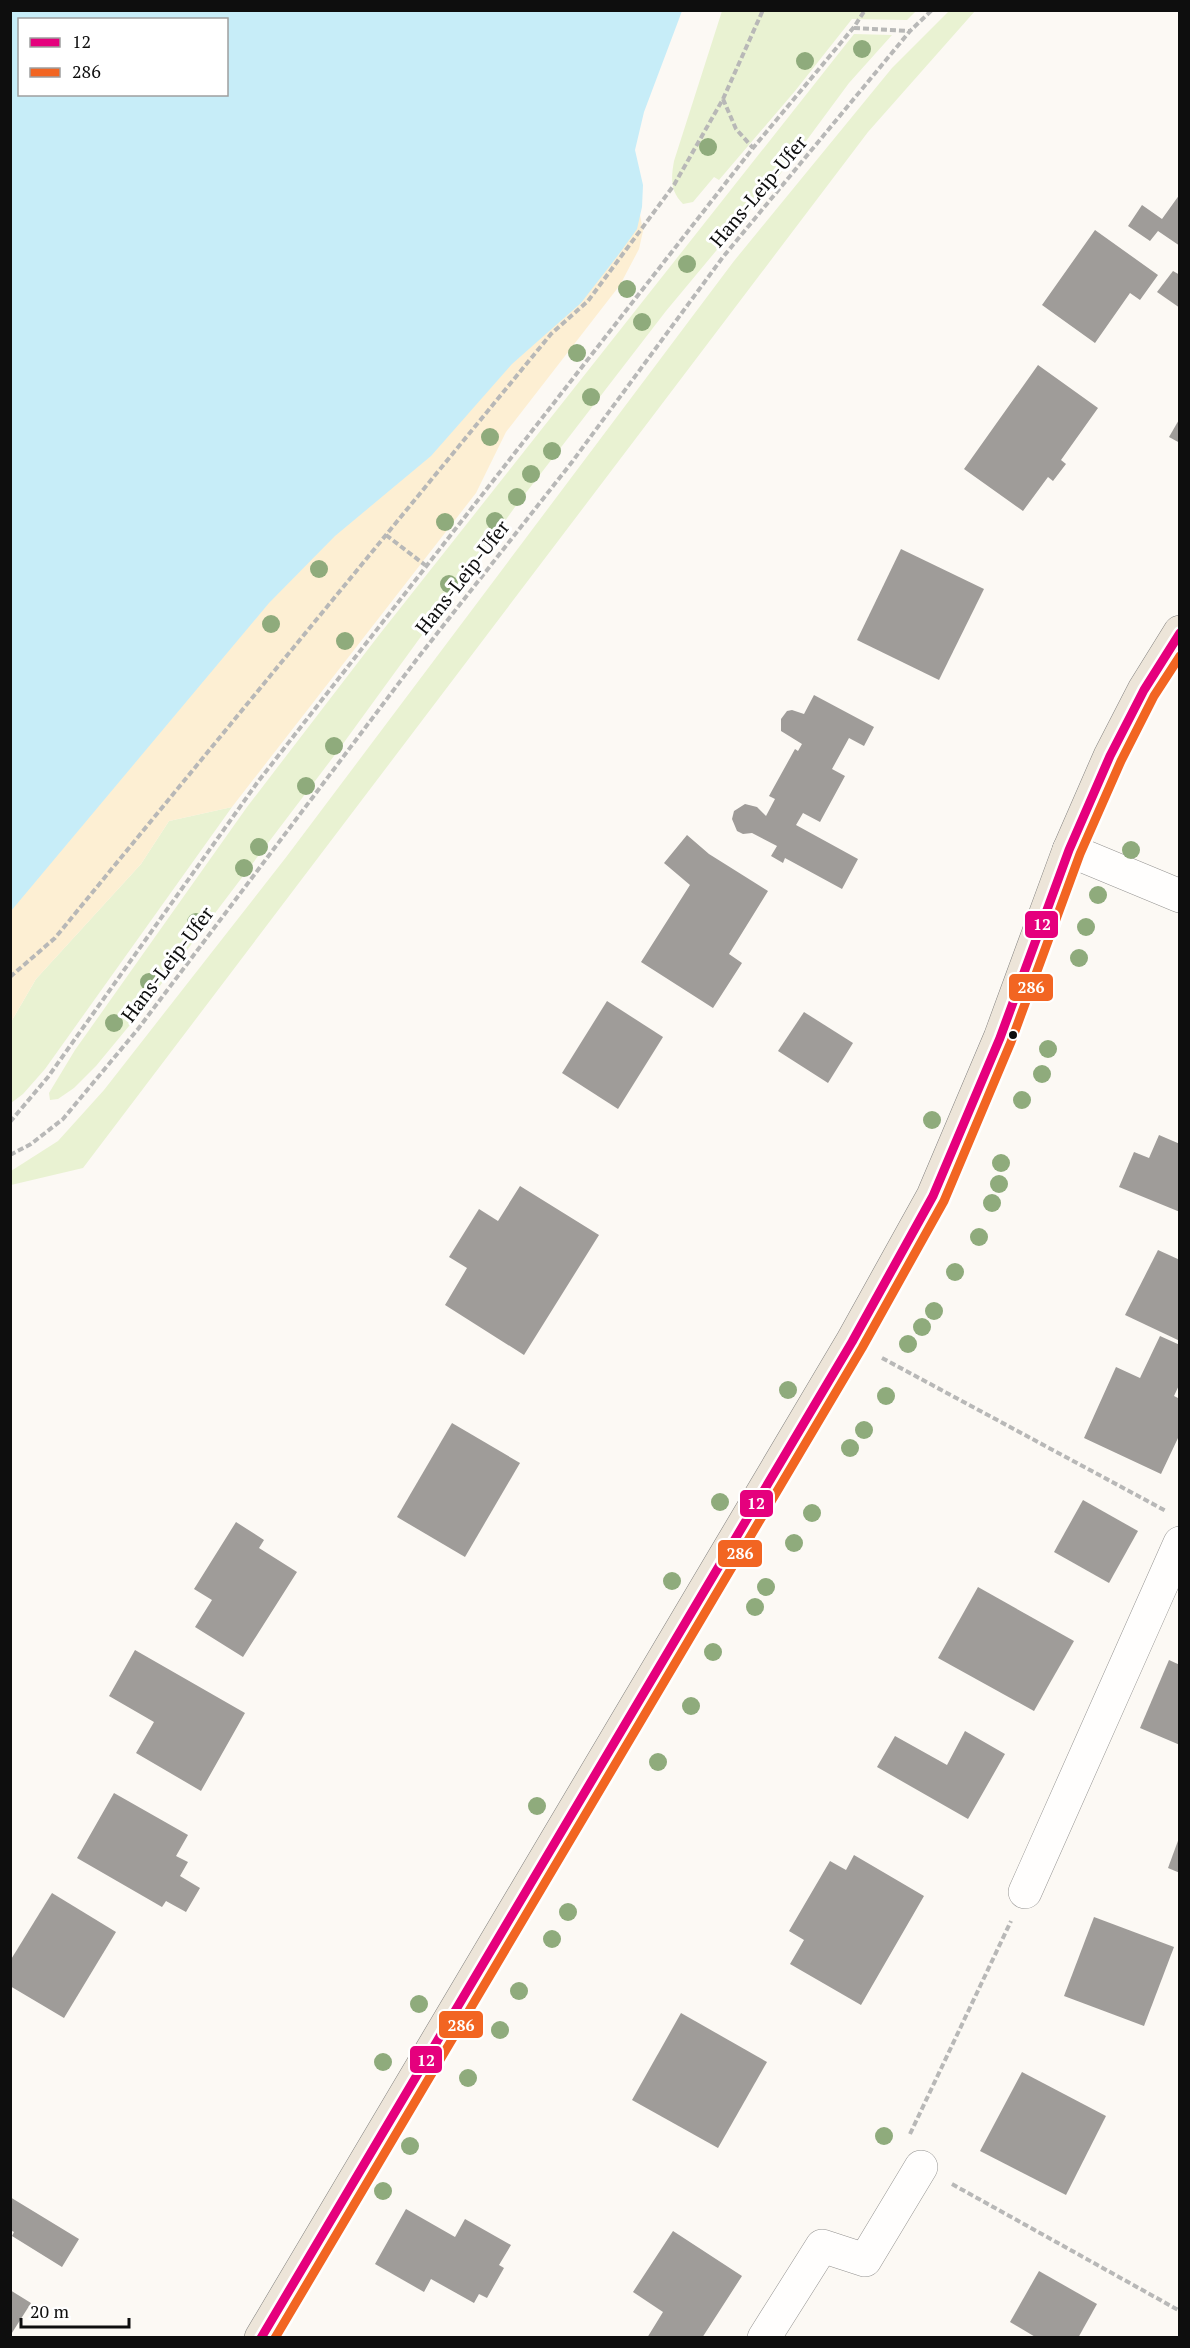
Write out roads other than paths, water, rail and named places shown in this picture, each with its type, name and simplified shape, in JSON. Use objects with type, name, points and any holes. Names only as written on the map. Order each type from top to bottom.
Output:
[{"type":"main road","points":[[261,2337],[852,1342],[938,1186],[1000,1038],[1069,850],[1120,737],[1144,690],[1179,632]]},
{"type":"street","points":[[1069,850],[1179,896]]},
{"type":"street","points":[[1025,1892],[1179,1544]]},
{"type":"street","points":[[764,2337],[822,2246],[865,2260],[916,2153]]},
{"type":"water","points":[[11,10],[682,11],[644,112],[635,150],[643,185],[642,207],[637,229],[581,303],[512,364],[431,456],[335,536],[269,603],[11,911]]}]
